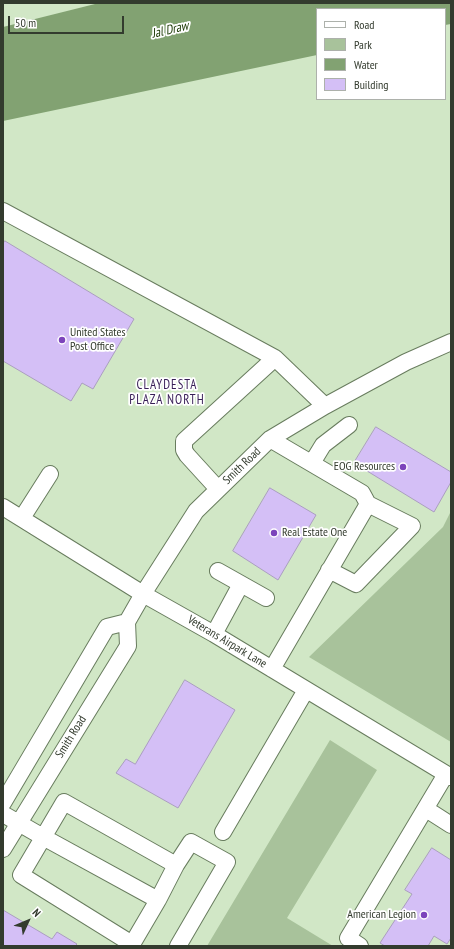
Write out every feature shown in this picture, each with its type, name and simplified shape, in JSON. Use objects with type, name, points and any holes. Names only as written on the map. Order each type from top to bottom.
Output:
[{"type":"street","points":[[3,211],[275,358],[325,406]]},
{"type":"street","name":"Smith Road","points":[[3,849],[128,646],[127,622],[196,511],[270,439],[325,406],[406,362],[451,342]]},
{"type":"street","points":[[218,489],[186,455],[184,450],[184,441],[275,358]]},
{"type":"street","points":[[312,463],[323,445],[349,425]]},
{"type":"street","points":[[270,439],[362,493],[368,504],[412,526],[356,584],[330,570]]},
{"type":"street","points":[[22,518],[50,474]]},
{"type":"street","points":[[272,669],[368,504]]},
{"type":"street","name":"Veterans Airpark Lane","points":[[3,507],[143,594],[214,634],[449,776]]},
{"type":"street","points":[[218,571],[266,598]]},
{"type":"street","points":[[214,634],[241,584]]},
{"type":"street","name":"Smith Road","points":[[3,802],[108,627],[127,622]]},
{"type":"street","points":[[223,832],[306,690]]},
{"type":"street","points":[[360,946],[348,938],[426,809],[449,776]]},
{"type":"street","points":[[176,865],[64,802],[21,875],[132,945],[176,865],[191,842],[227,862],[178,946]]},
{"type":"street","points":[[426,809],[451,825]]},
{"type":"street","points":[[3,814],[158,900]]},
{"type":"green space","points":[[451,511],[451,742],[309,657],[443,527]]},
{"type":"green space","points":[[330,740],[377,770],[287,918],[333,946],[207,946]]},
{"type":"water","name":"Jal Draw","points":[[99,3],[451,3],[451,24],[446,25],[446,8],[316,8],[316,55],[3,121],[3,27]]},
{"type":"building","name":"United States Post Office","points":[[5,241],[134,319],[93,389],[82,383],[71,401],[3,361],[3,244]]},
{"type":"building","name":"EOG Resources","points":[[376,427],[451,472],[451,482],[434,512],[354,463]]},
{"type":"building","name":"Real Estate One","points":[[270,488],[316,515],[278,580],[233,551]]},
{"type":"building","points":[[185,680],[235,710],[178,808],[116,773],[126,759],[135,764]]},
{"type":"building","name":"American Legion","points":[[432,848],[451,860],[451,938],[447,944],[434,936],[428,946],[385,946],[380,943],[412,894],[405,890]]},
{"type":"building","points":[[3,910],[52,939],[57,932],[77,944],[75,946],[3,946]]},
{"type":"place","name":"United States Post Office","points":[[62,340]]},
{"type":"place","name":"EOG Resources","points":[[403,467]]},
{"type":"place","name":"Real Estate One","points":[[274,533]]},
{"type":"place","name":"American Legion","points":[[424,915]]},
{"type":"district","name":"CLAYDESTA PLAZA NORTH","points":[[167,392]]}]
